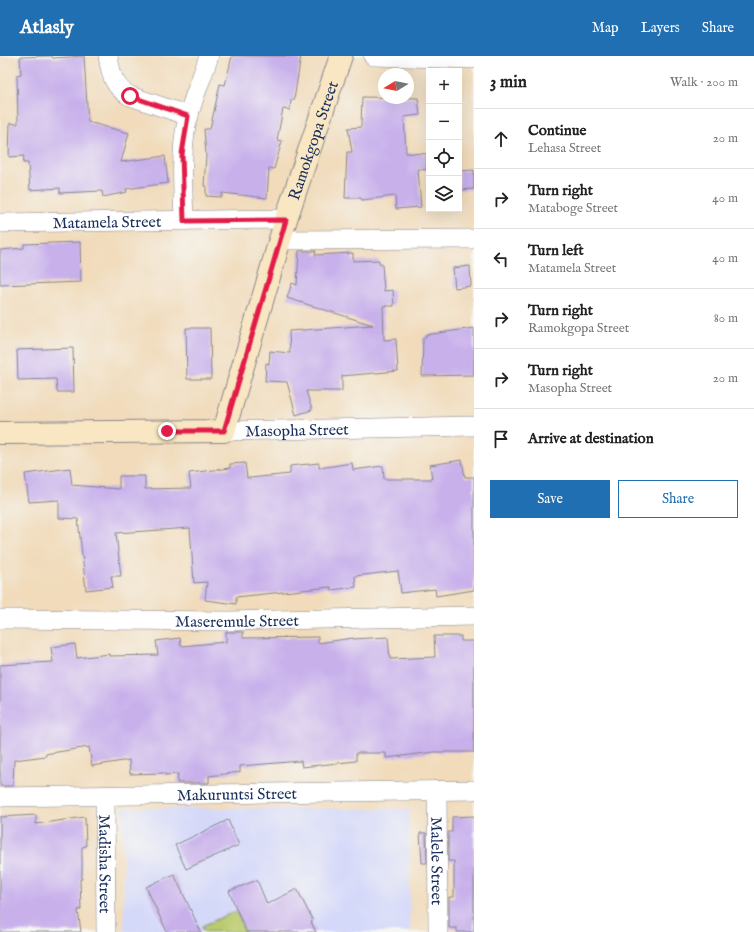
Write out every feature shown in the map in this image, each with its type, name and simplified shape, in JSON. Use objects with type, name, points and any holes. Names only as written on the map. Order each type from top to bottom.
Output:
[{"type":"street","points":[[108,56],[111,72],[116,85],[121,91],[130,96],[188,116]]},
{"type":"street","points":[[184,221],[182,154],[188,116],[209,56]]},
{"type":"street","name":"Ramokgopa Street","points":[[224,431],[283,230],[341,56]]},
{"type":"street","points":[[373,56],[474,59]]},
{"type":"street","name":"Matamela Street","points":[[0,223],[184,221],[283,230],[474,238]]},
{"type":"street","name":"Masopha Street","points":[[0,433],[224,431],[474,426]]},
{"type":"street","name":"Maseremule Street","points":[[0,619],[229,621],[474,616]]},
{"type":"street","name":"Malele Street","points":[[437,790],[438,932]]},
{"type":"street","name":"Makuruntsi Street","points":[[0,797],[474,790]]},
{"type":"street","name":"Madisha Street","points":[[105,796],[106,932]]},
{"type":"shaded area","points":[[123,808],[409,809],[410,932],[124,932]]},
{"type":"green space","points":[[236,911],[246,932],[204,932],[202,926]]},
{"type":"building","points":[[52,56],[53,58],[84,56],[88,122],[129,133],[121,162],[165,156],[168,183],[126,189],[127,192],[103,197],[102,191],[60,193],[60,188],[30,190],[28,163],[23,163],[24,156],[9,157],[10,123],[18,124],[17,75],[21,74],[20,57]]},
{"type":"building","points":[[232,56],[301,56],[294,100],[291,100],[290,110],[283,109],[277,140],[282,141],[274,169],[269,168],[267,198],[222,193],[222,197],[206,196],[206,186],[204,186],[206,155],[204,129],[210,129],[220,84],[225,85]]},
{"type":"building","points":[[362,97],[378,97],[378,104],[414,104],[414,98],[418,98],[420,115],[404,117],[406,153],[426,154],[426,170],[418,169],[421,207],[396,209],[395,196],[362,200],[361,198],[345,198],[347,152],[352,152],[348,128],[361,127]]},
{"type":"building","points":[[474,170],[474,189],[462,190],[462,171]]},
{"type":"building","points":[[80,242],[81,282],[0,285],[0,250],[24,248],[24,244]]},
{"type":"building","points":[[299,251],[316,251],[315,255],[353,253],[353,261],[379,260],[379,264],[382,264],[384,291],[393,290],[394,306],[383,306],[384,340],[396,339],[398,371],[342,376],[342,391],[306,391],[312,410],[296,415],[287,382],[265,381],[266,363],[269,364],[270,351],[290,353],[289,331],[373,325],[287,298],[292,283],[297,285]]},
{"type":"building","points":[[470,266],[471,286],[455,288],[453,268]]},
{"type":"building","points":[[186,328],[210,328],[211,379],[187,379]]},
{"type":"building","points":[[474,328],[474,375],[422,376],[423,338],[426,337],[425,335]]},
{"type":"building","points":[[73,348],[74,392],[57,392],[56,379],[18,380],[17,350]]},
{"type":"building","points":[[462,460],[465,477],[474,477],[474,590],[436,596],[435,589],[401,593],[398,571],[355,576],[356,587],[331,590],[331,587],[236,597],[236,604],[205,600],[207,582],[194,583],[190,528],[116,533],[121,576],[111,576],[113,587],[86,590],[78,519],[59,518],[59,500],[29,502],[25,474],[70,468],[72,485],[119,489],[119,476],[145,476],[145,489],[191,488],[189,473],[230,468],[230,464],[245,463],[247,478],[290,474],[290,466],[319,463],[319,468],[352,463],[353,470],[383,466],[384,479],[432,479],[430,465]]},
{"type":"building","points":[[226,632],[243,632],[243,638],[318,637],[318,643],[353,638],[388,637],[390,659],[435,657],[434,636],[461,636],[461,641],[474,641],[474,752],[434,752],[386,758],[386,753],[356,753],[356,761],[302,767],[301,761],[240,766],[240,772],[209,776],[209,783],[177,783],[178,774],[130,774],[129,760],[92,766],[89,747],[45,754],[46,756],[14,760],[13,786],[0,786],[0,665],[53,662],[51,647],[75,644],[77,658],[109,654],[109,656],[158,655],[156,641],[180,638],[181,646],[226,642]]},
{"type":"building","points":[[36,815],[36,824],[85,817],[86,846],[82,847],[82,879],[80,879],[81,910],[78,910],[81,932],[0,932],[0,817]]},
{"type":"building","points":[[474,816],[474,932],[457,932],[457,928],[449,928],[449,897],[454,897],[454,861],[448,861],[448,832],[452,832],[452,817]]},
{"type":"building","points":[[228,820],[239,845],[186,869],[175,845]]},
{"type":"building","points":[[420,833],[426,833],[427,863],[422,863]]},
{"type":"building","points":[[174,874],[201,932],[167,932],[146,887]]},
{"type":"building","points":[[257,880],[267,904],[297,889],[313,921],[311,922],[316,932],[246,932],[229,891]]},
{"type":"route","points":[[130,96],[188,116],[182,154],[184,221],[286,220],[224,431],[167,431]]}]
